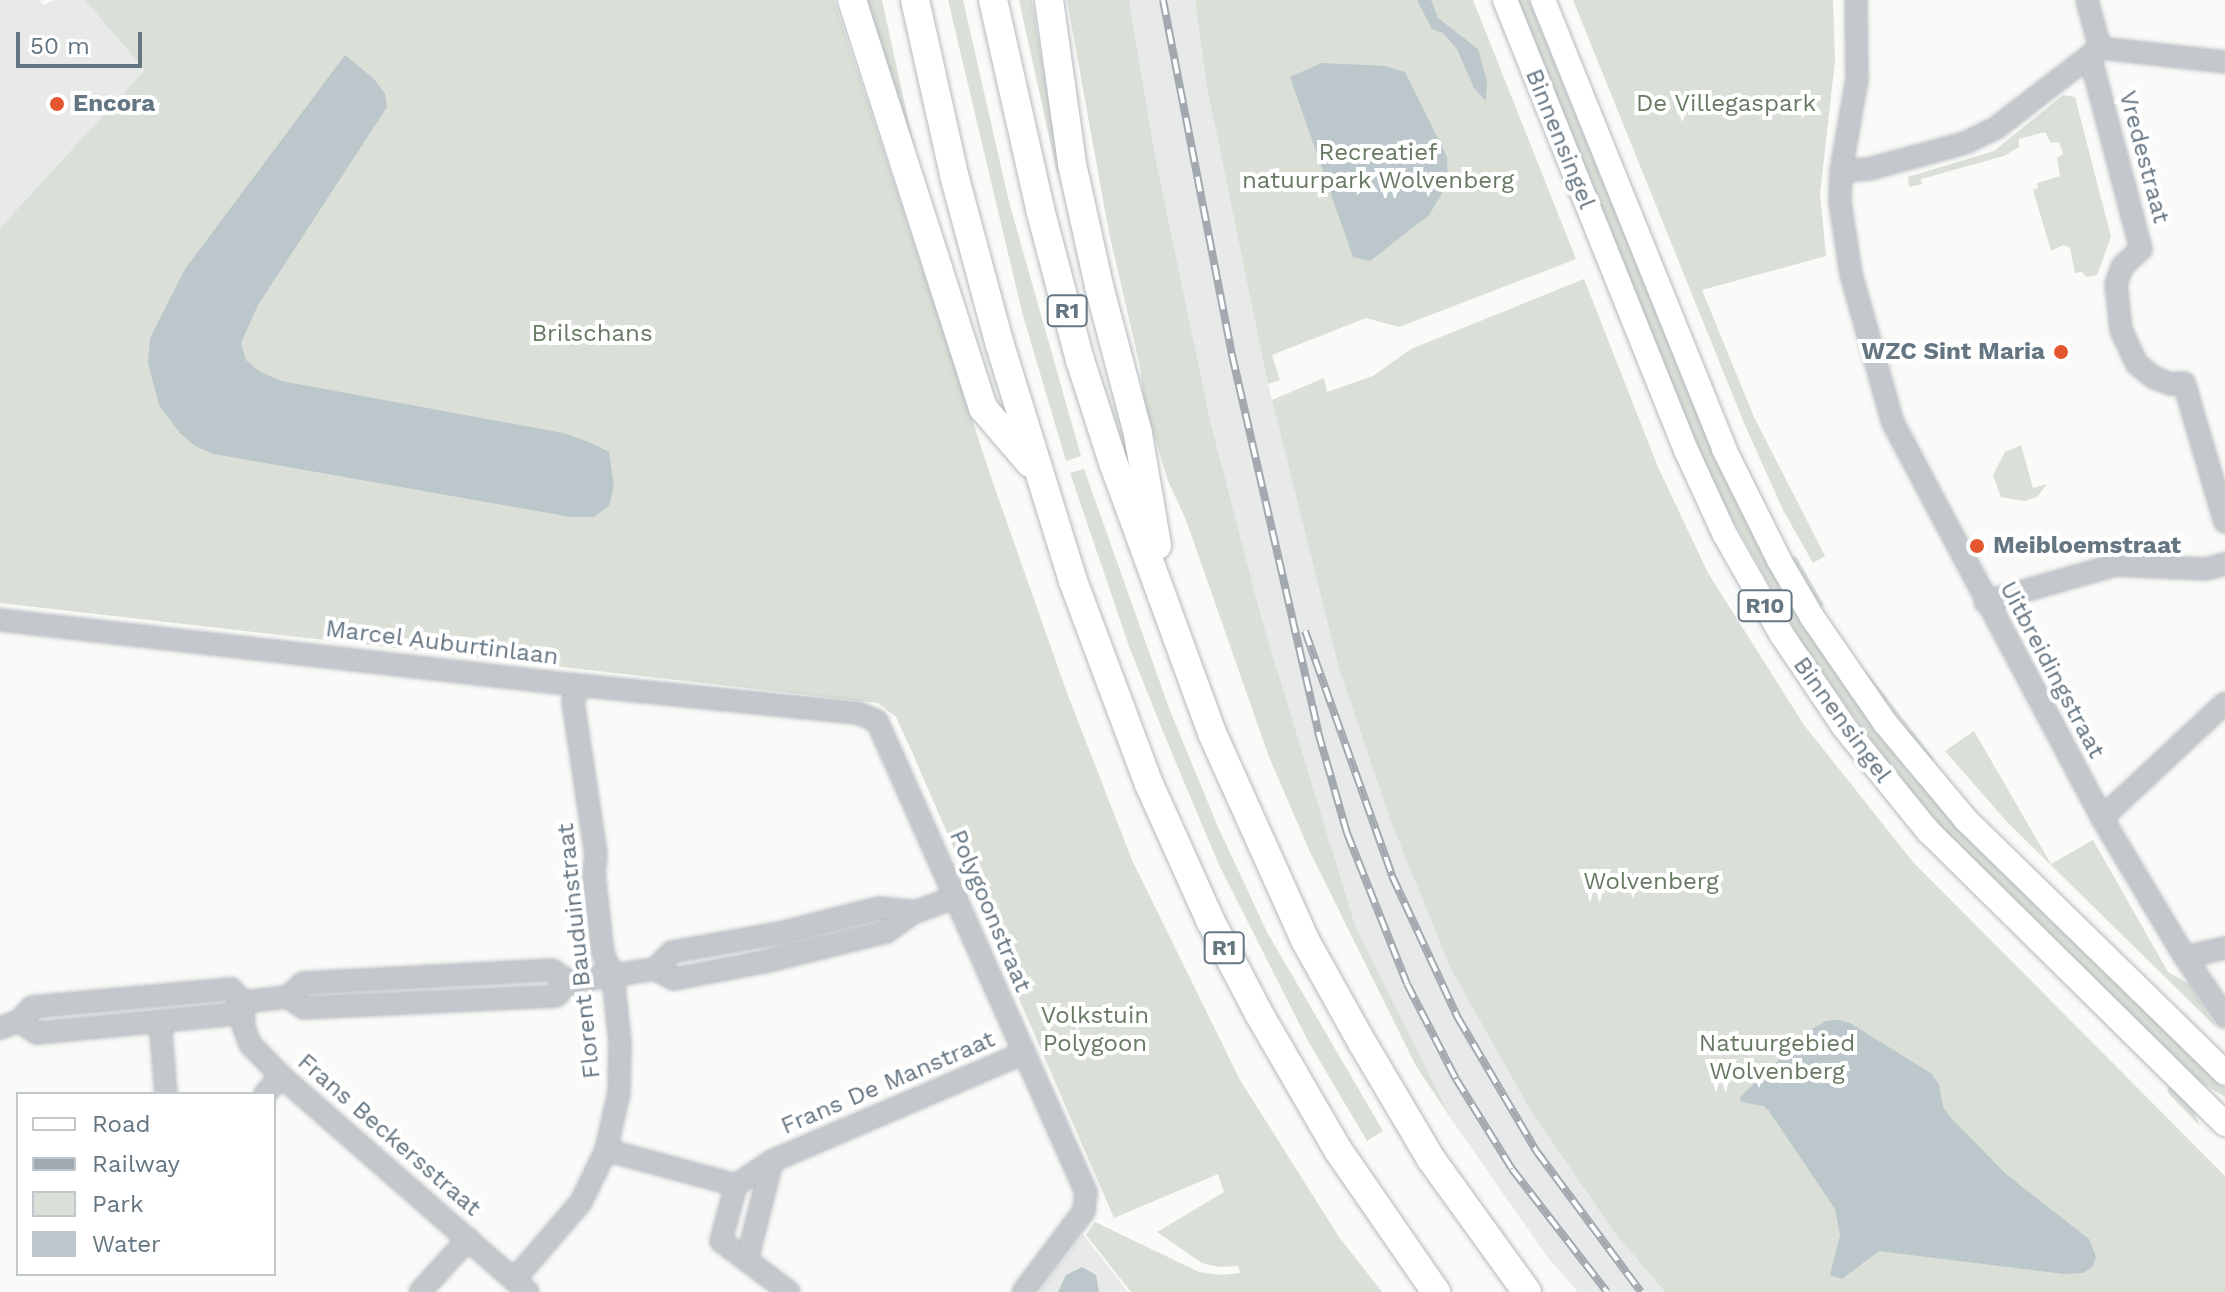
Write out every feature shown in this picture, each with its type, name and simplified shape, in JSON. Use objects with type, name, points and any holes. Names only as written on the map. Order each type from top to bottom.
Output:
[{"type":"highway","points":[[852,0],[983,408],[1039,473]]},
{"type":"highway","name":"R1","points":[[915,0],[968,230],[1039,473],[1112,690],[1149,784],[1210,920],[1311,1107],[1367,1196],[1436,1292]]},
{"type":"highway","name":"R1","points":[[993,0],[1040,209],[1080,360],[1212,733],[1305,940],[1412,1128],[1527,1292]]},
{"type":"highway","points":[[1049,0],[1064,128],[1099,286],[1138,434],[1169,613]]},
{"type":"main road","name":"Binnensingel","points":[[1505,0],[1686,450],[1730,545],[1782,635],[1844,727],[1928,831],[2225,1124]]},
{"type":"main road","name":"Binnensingel","points":[[1543,0],[1724,449],[1773,548],[1812,617],[1885,723],[1966,820],[2225,1073]]},
{"type":"street","name":"Uitbreidingstraat","points":[[1856,0],[1857,75],[1841,171],[1840,202],[1851,274],[1893,423],[2102,818],[2185,957],[2225,1017]]},
{"type":"street","name":"Vredestraat","points":[[2087,0],[2095,52],[2141,249],[2122,267],[2116,284],[2121,330],[2137,364],[2153,377],[2170,384],[2184,383],[2225,522]]},
{"type":"street","points":[[1841,171],[1869,169],[1975,138],[1996,128],[2095,52],[2225,62]]},
{"type":"street","points":[[1985,602],[2115,565],[2206,569],[2225,564]]},
{"type":"street","name":"Marcel Auburtinlaan","points":[[0,620],[858,713],[877,721]]},
{"type":"street","name":"Florent Bauduinstraat","points":[[522,1286],[581,1202],[606,1150],[619,1093],[620,1043],[613,976],[603,954],[594,874],[596,855],[573,702],[579,685]]},
{"type":"street","points":[[2102,818],[2225,703]]},
{"type":"street","name":"Polygoonstraat","points":[[877,721],[1086,1192],[1084,1211],[1023,1292]]},
{"type":"street","points":[[655,969],[674,979],[726,971],[886,932],[915,912],[956,897]]},
{"type":"street","points":[[9,1024],[37,1033],[235,1014],[243,1002],[288,997],[303,983],[552,970],[569,982],[655,969],[672,952],[780,933],[879,908],[915,912]]},
{"type":"street","points":[[2185,957],[2225,948]]},
{"type":"street","points":[[9,1024],[32,1007],[158,995],[231,989],[243,1002]]},
{"type":"street","name":"Frans Beckersstraat","points":[[243,1002],[244,1028],[250,1044],[281,1076],[522,1286]]},
{"type":"street","points":[[160,1021],[166,1092]]},
{"type":"street","name":"Frans De Manstraat","points":[[736,1185],[772,1161],[1024,1053]]},
{"type":"street","points":[[267,1092],[281,1076]]},
{"type":"street","points":[[606,1150],[736,1185],[721,1241],[789,1292]]},
{"type":"street","name":"Frans De Manstraat","points":[[747,1260],[772,1161]]},
{"type":"street","points":[[420,1292],[468,1239]]},
{"type":"shaded area","name":"Encora","points":[[0,0],[40,0],[43,5],[54,0],[85,0],[146,70],[0,228]]},
{"type":"shaded area","points":[[1129,0],[1195,0],[1268,384],[1339,669],[1390,819],[1531,1111],[1614,1232],[1665,1292],[1578,1292],[1548,1258],[1452,1120],[1356,928],[1262,620],[1211,424],[1156,161]]},
{"type":"shaded area","points":[[1083,1234],[1128,1292],[1039,1292]]},
{"type":"green space","name":"Brilschans","points":[[85,0],[834,0],[992,480],[1067,693],[1132,860],[1240,1080],[1339,1237],[1382,1292],[1131,1292],[1086,1235],[1095,1222],[1199,1272],[1221,1275],[1240,1273],[1238,1266],[1218,1267],[1202,1263],[1157,1232],[1224,1192],[1218,1174],[1114,1218],[896,717],[878,703],[0,603],[0,228],[145,70]]},
{"type":"green space","points":[[858,0],[882,0],[915,151]]},
{"type":"green space","points":[[948,0],[963,0],[1009,202],[1081,456],[1066,461],[1022,312]]},
{"type":"green space","points":[[1019,0],[1032,0],[1060,172],[1057,173]]},
{"type":"green space","points":[[1067,0],[1129,0],[1156,161],[1211,424],[1262,620],[1356,928],[1452,1120],[1416,1066],[1310,852],[1269,757],[1186,520],[1168,481],[1144,402],[1140,366],[1109,233]]},
{"type":"green space","name":"Recreatief natuurpark Wolvenberg","points":[[1195,0],[1473,0],[1576,259],[1399,327],[1366,318],[1272,355],[1280,380],[1268,384],[1207,86]]},
{"type":"green space","points":[[1518,0],[1529,0],[1703,428],[1771,569],[1874,727],[1905,768],[2049,919],[2225,1087],[2225,1097],[2191,1076],[1953,840],[1892,769],[1807,652],[1710,479]]},
{"type":"green space","name":"De Villegaspark","points":[[1573,0],[1833,0],[1835,61],[1820,194],[1826,256],[1702,290],[1754,417],[1825,556],[1813,563],[1783,510],[1744,423]]},
{"type":"green space","points":[[2063,95],[2075,97],[2111,237],[2097,275],[2086,277],[2082,272],[2075,273],[2070,248],[2063,245],[2051,251],[2033,190],[2038,188],[2037,183],[2060,176],[2057,158],[2063,154],[2059,142],[2051,143],[2045,132],[2019,139],[2019,147],[2004,156],[1921,179],[1922,184],[1909,187],[1908,177],[1994,151]]},
{"type":"green space","name":"Natuurgebied Wolvenberg","points":[[1584,279],[1658,467],[1708,573],[1804,725],[1913,862],[2225,1176],[2225,1292],[1665,1292],[1614,1232],[1531,1111],[1450,967],[1390,819],[1339,669],[1272,400],[1324,378],[1327,392],[1373,376],[1411,349]]},
{"type":"green space","points":[[2021,445],[2033,488],[2047,484],[2037,497],[2024,501],[2001,497],[1993,475],[2005,452]]},
{"type":"green space","points":[[1084,469],[1169,708],[1218,827],[1267,932],[1383,1131],[1367,1141],[1308,1041],[1219,865],[1130,649],[1070,473]]},
{"type":"green space","points":[[1796,556],[1824,605],[1820,608],[1791,558]]},
{"type":"green space","points":[[1864,672],[1934,759],[1931,762]]},
{"type":"green space","points":[[1974,731],[2051,864],[2093,840],[2168,972],[2189,984],[2216,1027],[2007,822],[1945,751]]},
{"type":"green space","points":[[2171,1086],[2190,1104],[2200,1126],[2170,1095],[2167,1090]]},
{"type":"water","points":[[1417,0],[1431,0],[1438,18],[1478,49],[1487,81],[1486,101],[1474,88],[1457,49],[1443,33],[1432,29]]},
{"type":"water","points":[[345,55],[374,79],[385,94],[387,107],[258,305],[241,343],[246,360],[259,371],[281,381],[563,433],[589,442],[609,452],[614,486],[609,506],[594,517],[571,517],[214,454],[195,446],[179,432],[159,405],[148,363],[150,338],[185,269]]},
{"type":"water","points":[[1322,63],[1385,66],[1405,72],[1447,157],[1448,183],[1429,215],[1370,261],[1353,257],[1290,77]]},
{"type":"water","points":[[1826,1021],[1850,1023],[1932,1074],[1939,1085],[1943,1107],[1951,1118],[2007,1175],[2089,1239],[2096,1257],[2093,1266],[2083,1273],[2064,1274],[1879,1251],[1842,1279],[1830,1275],[1840,1235],[1835,1209],[1769,1111],[1764,1106],[1741,1102],[1740,1097],[1809,1031]]},
{"type":"water","points":[[1082,1267],[1096,1275],[1099,1292],[1058,1292],[1066,1275]]},
{"type":"railway","points":[[1163,0],[1232,355],[1318,732],[1347,833],[1407,984],[1456,1079],[1512,1169],[1607,1292]]},
{"type":"railway","points":[[1305,631],[1392,876],[1458,1018],[1537,1152],[1641,1292]]},
{"type":"place","name":"Encora","points":[[57,104]]},
{"type":"place","name":"WZC Sint Maria","points":[[2061,352]]},
{"type":"place","name":"Meibloemstraat","points":[[1977,546]]},
{"type":"park label","name":"Wolvenberg","points":[[1651,882]]},
{"type":"park label","name":"Volkstuin Polygoon","points":[[1095,1030]]}]
